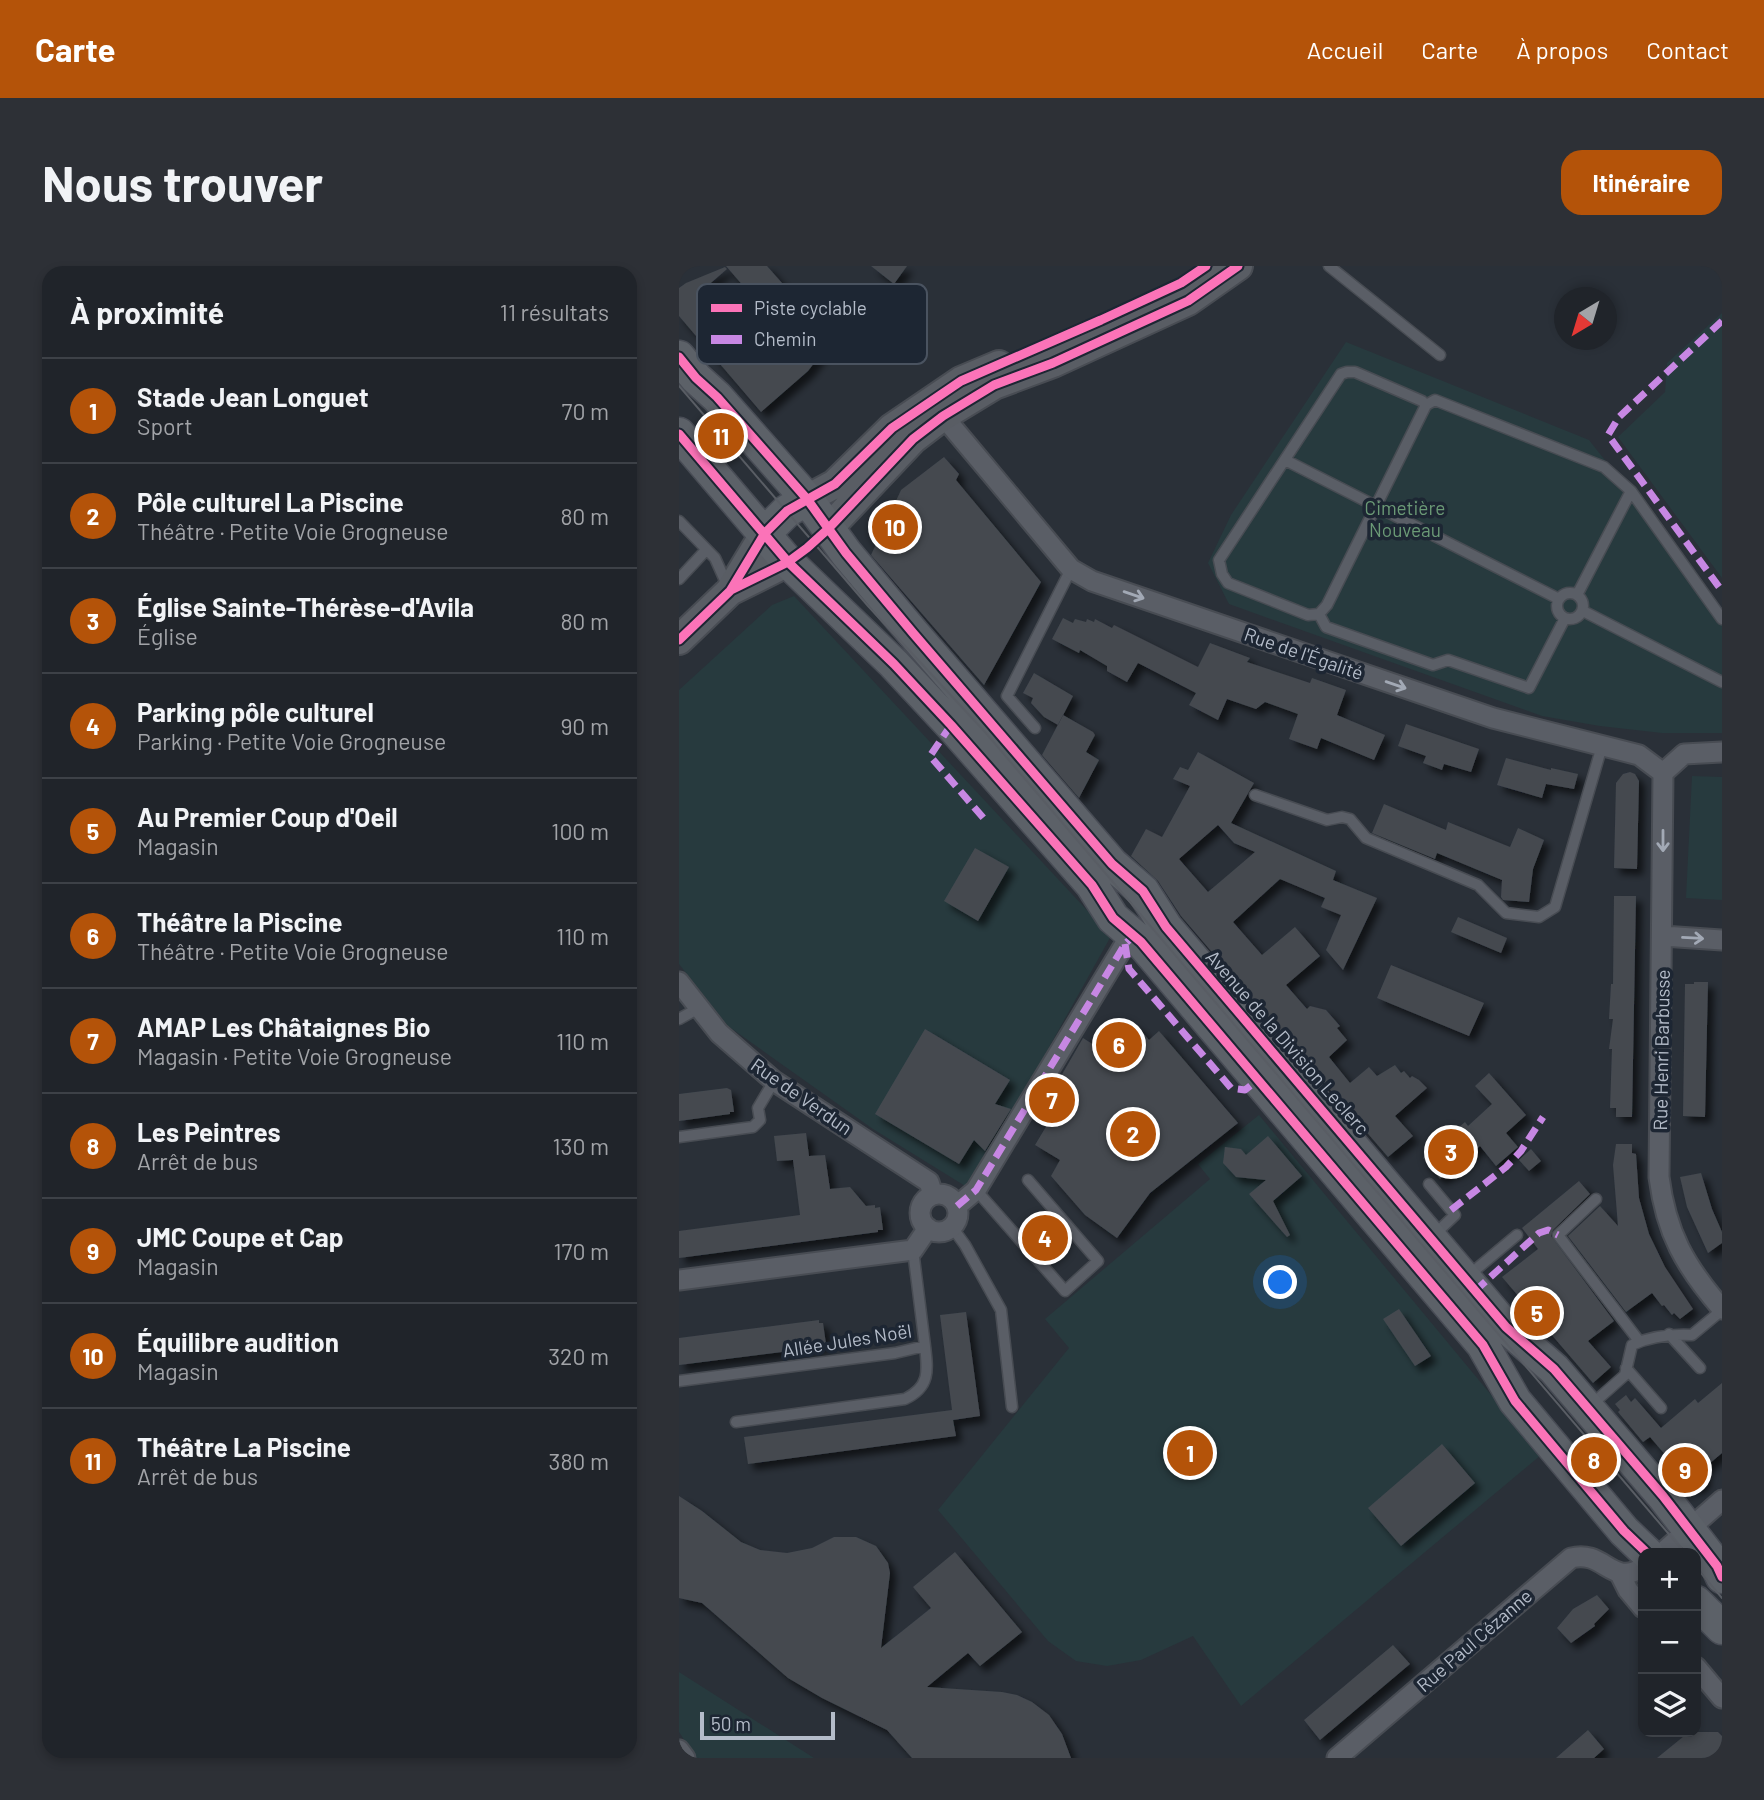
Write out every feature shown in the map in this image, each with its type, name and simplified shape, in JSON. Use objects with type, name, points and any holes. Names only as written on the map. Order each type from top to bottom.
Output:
[{"type":"main road","points":[[679,640],[730,591],[765,533],[787,511],[835,484],[892,428],[961,382],[1112,315],[1181,282],[1206,266]]},
{"type":"main road","points":[[730,591],[788,562],[828,529],[913,439],[943,416],[994,385],[1053,363],[1188,301],[1238,266]]},
{"type":"main road","points":[[679,357],[807,499]]},
{"type":"main road","points":[[679,434],[788,562],[894,664],[951,725],[1092,885],[1112,918],[1141,942],[1483,1345],[1515,1401],[1625,1531],[1636,1567]]},
{"type":"main road","name":"Avenue de la Division Leclerc","points":[[807,499],[828,529],[963,692],[1112,864],[1143,891],[1166,927],[1506,1327],[1554,1369],[1689,1530],[1722,1577]]},
{"type":"main road","points":[[1701,1607],[1722,1628]]},
{"type":"street","name":"Rue de l'Égalité","points":[[943,416],[1072,569],[1092,581],[1493,718],[1639,755],[1663,773]]},
{"type":"street","points":[[1663,773],[1683,754],[1722,752]]},
{"type":"street","name":"Rue Henri Barbusse","points":[[1663,773],[1659,1177],[1668,1223],[1679,1251],[1692,1273],[1722,1309]]},
{"type":"street","points":[[933,1195],[924,1202],[920,1213],[928,1228],[939,1232],[952,1227],[957,1219],[957,1206],[976,1190],[1133,935]]},
{"type":"street","points":[[1663,936],[1722,940]]},
{"type":"street","name":"Rue de Verdun","points":[[679,982],[719,1033],[774,1081],[929,1182],[933,1195],[944,1196],[957,1206]]},
{"type":"street","points":[[679,1280],[913,1250],[928,1228]]},
{"type":"street","points":[[1668,1548],[1722,1500]]},
{"type":"street","name":"Rue Paul Cézanne","points":[[1337,1758],[1571,1559],[1590,1556],[1636,1567]]},
{"type":"street","points":[[1636,1567],[1628,1590],[1638,1602]]},
{"type":"street","points":[[1701,1673],[1722,1698]]},
{"type":"street","points":[[679,1750],[685,1758]]},
{"type":"lane","points":[[1329,266],[1440,355]]},
{"type":"lane","points":[[1426,405],[1355,372],[1341,374],[1219,560],[1222,574],[1228,583],[1308,615],[1319,614],[1327,605],[1426,405],[1435,400],[1604,467],[1631,491],[1722,619]]},
{"type":"lane","points":[[1285,460],[1559,599]]},
{"type":"lane","points":[[1577,595],[1631,491]]},
{"type":"lane","points":[[679,521],[715,558],[730,591]]},
{"type":"lane","points":[[679,579],[706,550]]},
{"type":"lane","points":[[1035,728],[1007,696],[1072,569]]},
{"type":"lane","points":[[1566,593],[1577,595],[1582,600],[1583,611],[1574,619],[1565,618],[1558,613],[1556,607],[1559,599],[1566,593]]},
{"type":"lane","points":[[1583,611],[1722,682]]},
{"type":"lane","points":[[1319,614],[1326,627],[1421,661],[1433,665],[1448,660],[1529,688],[1565,618]]},
{"type":"lane","points":[[1255,795],[1327,820],[1342,817],[1350,819],[1366,838],[1478,885],[1506,913],[1539,917],[1555,906],[1602,746]]},
{"type":"lane","points":[[679,1020],[699,1008]]},
{"type":"lane","points":[[679,1137],[753,1127],[760,1120],[758,1108],[774,1081]]},
{"type":"lane","points":[[976,1190],[1065,1291],[1098,1261],[1028,1180]]},
{"type":"lane","points":[[1429,1184],[1455,1215],[1431,1238]]},
{"type":"lane","points":[[1595,1199],[1558,1235],[1639,1342]]},
{"type":"lane","points":[[952,1227],[965,1245],[1000,1310],[1012,1407]]},
{"type":"lane","points":[[1465,1279],[1517,1235]]},
{"type":"lane","name":"Allée Jules Noël","points":[[679,1381],[895,1353],[925,1346],[913,1250]]},
{"type":"lane","points":[[1587,1409],[1625,1375],[1632,1345],[1669,1334],[1692,1335],[1722,1309]]},
{"type":"lane","points":[[1669,1334],[1700,1368]]},
{"type":"lane","points":[[736,1422],[905,1399],[916,1394],[925,1382],[928,1367],[925,1346]]},
{"type":"lane","points":[[1626,1368],[1661,1408]]},
{"type":"green space","points":[[1722,313],[1722,578],[1618,437],[1665,392],[1667,363]]},
{"type":"green space","name":"Cimetière Nouveau","points":[[1346,342],[1589,440],[1722,608],[1722,733],[1662,733],[1542,716],[1229,604],[1208,563],[1231,515]]},
{"type":"green space","points":[[794,596],[1111,936],[970,1189],[873,1129],[728,1026],[679,964],[679,690],[772,605]]},
{"type":"green space","points":[[1692,776],[1722,777],[1722,900],[1686,898]]},
{"type":"green space","points":[[1259,1115],[1541,1455],[1241,1706],[1193,1636],[1141,1660],[1107,1666],[1076,1661],[1048,1641],[938,1510],[1069,1348],[1045,1319],[1210,1179],[1198,1164]]},
{"type":"green space","points":[[679,1672],[814,1758],[696,1758],[679,1732]]},
{"type":"building","points":[[726,266],[767,266],[782,283],[781,284],[742,284]]},
{"type":"building","points":[[871,266],[907,266],[894,284]]},
{"type":"building","points":[[725,267],[727,269],[710,284],[697,284],[697,337],[679,316],[679,288]]},
{"type":"building","points":[[720,364],[813,364],[808,371],[761,412]]},
{"type":"building","points":[[944,457],[959,474],[956,480],[1041,582],[984,685],[871,555],[901,490]]},
{"type":"building","points":[[1063,618],[1073,623],[1075,619],[1094,622],[1095,619],[1112,628],[1114,625],[1198,667],[1210,643],[1250,658],[1247,662],[1310,683],[1312,678],[1346,690],[1337,715],[1385,735],[1374,760],[1321,738],[1317,749],[1289,739],[1298,714],[1265,702],[1256,709],[1227,699],[1218,720],[1189,705],[1196,693],[1138,663],[1127,682],[1107,671],[1107,666],[1080,650],[1079,653],[1052,639]]},
{"type":"building","points":[[1034,673],[1073,696],[1058,725],[1044,717],[1031,703],[1033,698],[1023,693]]},
{"type":"building","points":[[1063,715],[1095,735],[1086,752],[1099,760],[1079,798],[1042,755]]},
{"type":"building","points":[[1406,724],[1479,749],[1471,772],[1444,764],[1442,770],[1423,763],[1426,756],[1398,746]]},
{"type":"building","points":[[1198,752],[1254,783],[1231,823],[1336,871],[1333,880],[1377,898],[1343,970],[1326,950],[1341,915],[1321,907],[1325,898],[1280,879],[1233,922],[1262,955],[1295,927],[1320,956],[1286,985],[1307,1009],[1310,1006],[1326,1010],[1340,1026],[1337,1028],[1347,1040],[1329,1057],[1350,1083],[1369,1067],[1377,1076],[1395,1065],[1401,1073],[1404,1071],[1427,1088],[1395,1116],[1413,1136],[1388,1157],[1181,916],[1158,881],[1131,856],[1146,829],[1162,837],[1190,786],[1173,779],[1180,767],[1188,770]],"holes":[[[1218,825],[1234,843],[1255,852],[1208,892],[1179,859]]]},
{"type":"building","points":[[1506,758],[1578,774],[1574,789],[1546,784],[1542,798],[1497,785]]},
{"type":"building","points":[[1623,774],[1635,774],[1639,781],[1637,869],[1614,868],[1616,783]]},
{"type":"building","points":[[1384,804],[1446,830],[1448,822],[1510,847],[1518,828],[1544,840],[1533,869],[1529,902],[1503,900],[1502,880],[1437,853],[1435,859],[1372,833]]},
{"type":"building","points":[[975,848],[1009,867],[978,921],[944,901]]},
{"type":"building","points":[[1614,896],[1636,896],[1632,1117],[1616,1117],[1616,1108],[1610,1108],[1612,1049],[1609,1049],[1613,1019],[1609,1019],[1613,984]]},
{"type":"building","points":[[1458,917],[1507,938],[1501,953],[1451,932]]},
{"type":"building","points":[[1391,965],[1484,1003],[1469,1036],[1377,998]]},
{"type":"building","points":[[1708,982],[1705,1117],[1683,1116],[1685,984]]},
{"type":"building","points":[[1124,1023],[1139,1028],[1149,1040],[1159,1031],[1238,1123],[1150,1193],[1117,1238],[1085,1215],[1051,1176],[1060,1160],[1035,1145],[1053,1115],[1042,1109],[1083,1038],[1094,1045],[1105,1029]]},
{"type":"building","points":[[925,1029],[1010,1080],[995,1104],[1011,1109],[985,1151],[974,1140],[959,1164],[875,1114]]},
{"type":"building","points":[[1489,1073],[1526,1115],[1506,1133],[1518,1147],[1496,1166],[1480,1146],[1440,1179],[1423,1158],[1465,1122],[1468,1126],[1492,1104],[1475,1086]]},
{"type":"building","points":[[727,1088],[731,1090],[734,1112],[679,1121],[679,1094]]},
{"type":"building","points":[[806,1133],[809,1156],[825,1155],[830,1189],[850,1187],[866,1206],[880,1207],[883,1230],[679,1258],[679,1231],[800,1215],[793,1160],[777,1161],[774,1136]]},
{"type":"building","points":[[1268,1136],[1302,1176],[1273,1201],[1290,1235],[1287,1237],[1249,1194],[1266,1180],[1236,1177],[1223,1163],[1225,1147],[1241,1149],[1246,1155]]},
{"type":"building","points":[[1616,1144],[1632,1144],[1632,1153],[1636,1154],[1639,1198],[1649,1234],[1665,1267],[1693,1309],[1680,1319],[1662,1306],[1652,1293],[1626,1312],[1568,1236],[1600,1206],[1618,1226],[1613,1165]]},
{"type":"building","points":[[1531,1149],[1541,1161],[1529,1171],[1519,1160]]},
{"type":"building","points":[[1701,1173],[1722,1232],[1722,1243],[1708,1253],[1687,1207],[1680,1177]]},
{"type":"building","points":[[1579,1181],[1590,1194],[1553,1230],[1551,1236],[1614,1321],[1588,1341],[1611,1367],[1593,1383],[1502,1277],[1538,1249],[1522,1228]]},
{"type":"building","points":[[1399,1309],[1431,1356],[1415,1366],[1383,1319]]},
{"type":"building","points":[[966,1312],[980,1416],[953,1420],[956,1436],[748,1464],[744,1437],[952,1410],[940,1315]]},
{"type":"building","points":[[819,1320],[819,1323],[823,1323],[826,1344],[822,1347],[679,1365],[679,1338]]},
{"type":"building","points":[[1722,1383],[1722,1453],[1702,1470],[1704,1481],[1697,1488],[1691,1485],[1650,1437],[1643,1442],[1618,1412],[1620,1410],[1615,1404],[1626,1395],[1631,1402],[1635,1398],[1661,1428],[1695,1399],[1698,1403]]},
{"type":"building","points":[[1442,1444],[1475,1483],[1401,1546],[1368,1508]]},
{"type":"building","points":[[679,1496],[741,1542],[760,1550],[787,1553],[812,1548],[834,1537],[856,1537],[876,1546],[888,1563],[890,1573],[881,1648],[931,1608],[913,1587],[955,1552],[1022,1632],[980,1666],[968,1653],[927,1687],[1002,1692],[1032,1702],[1049,1715],[1062,1734],[1071,1758],[912,1758],[887,1730],[788,1678],[702,1603],[679,1598]]},
{"type":"building","points":[[1597,1595],[1609,1609],[1595,1626],[1571,1643],[1557,1628],[1573,1609]]},
{"type":"building","points":[[1393,1645],[1410,1664],[1320,1740],[1304,1720]]},
{"type":"building","points":[[1588,1730],[1604,1749],[1594,1758],[1556,1758]]},
{"type":"building","points":[[1701,1732],[1718,1732],[1722,1736],[1722,1758],[1657,1758],[1683,1737],[1701,1737]]},
{"type":"tram line","points":[[679,386],[868,606],[985,732],[1681,1548]]},
{"type":"tram line","points":[[1701,1573],[1722,1598]]},
{"type":"marked path","points":[[1722,321],[1619,417],[1608,435],[1722,591]]},
{"type":"marked path","points":[[951,725],[930,756],[986,821]]},
{"type":"marked path","points":[[957,1206],[976,1190],[1125,944],[1134,935]]},
{"type":"marked path","points":[[1125,944],[1129,969],[1231,1088],[1245,1090],[1258,1080]]},
{"type":"marked path","points":[[1451,1210],[1506,1167],[1521,1151],[1543,1117]]},
{"type":"marked path","points":[[1475,1291],[1539,1233],[1548,1230],[1558,1235]]},
{"type":"cycle path","points":[[679,640],[730,591],[765,533],[787,511],[835,484],[892,428],[961,381],[1181,283],[1206,266]]},
{"type":"cycle path","points":[[731,590],[788,562],[807,548],[913,439],[943,416],[994,385],[1053,363],[1188,301],[1238,266]]},
{"type":"cycle path","points":[[679,357],[807,499],[846,553],[1112,864],[1143,891],[1166,927],[1506,1327],[1554,1369],[1663,1496],[1717,1566],[1722,1577]]},
{"type":"cycle path","points":[[679,434],[788,562],[894,664],[1092,885],[1113,918],[1141,942],[1483,1345],[1515,1401],[1624,1531],[1642,1548]]},
{"type":"place","name":"Théâtre La Piscine","points":[[721,436]]},
{"type":"place","name":"Équilibre audition","points":[[895,527]]},
{"type":"place","name":"Théâtre la Piscine","points":[[1119,1045]]},
{"type":"place","name":"AMAP Les Châtaignes Bio","points":[[1052,1100]]},
{"type":"place","name":"Pôle culturel La Piscine","points":[[1133,1134]]},
{"type":"place","name":"Église Sainte-Thérèse-d'Avila","points":[[1451,1152]]},
{"type":"place","name":"Parking pôle culturel","points":[[1045,1238]]},
{"type":"place","name":"Au Premier Coup d'Oeil","points":[[1537,1313]]},
{"type":"place","name":"Stade Jean Longuet","points":[[1190,1453]]},
{"type":"place","name":"Les Peintres","points":[[1594,1460]]},
{"type":"place","name":"JMC Coupe et Cap","points":[[1685,1470]]}]
